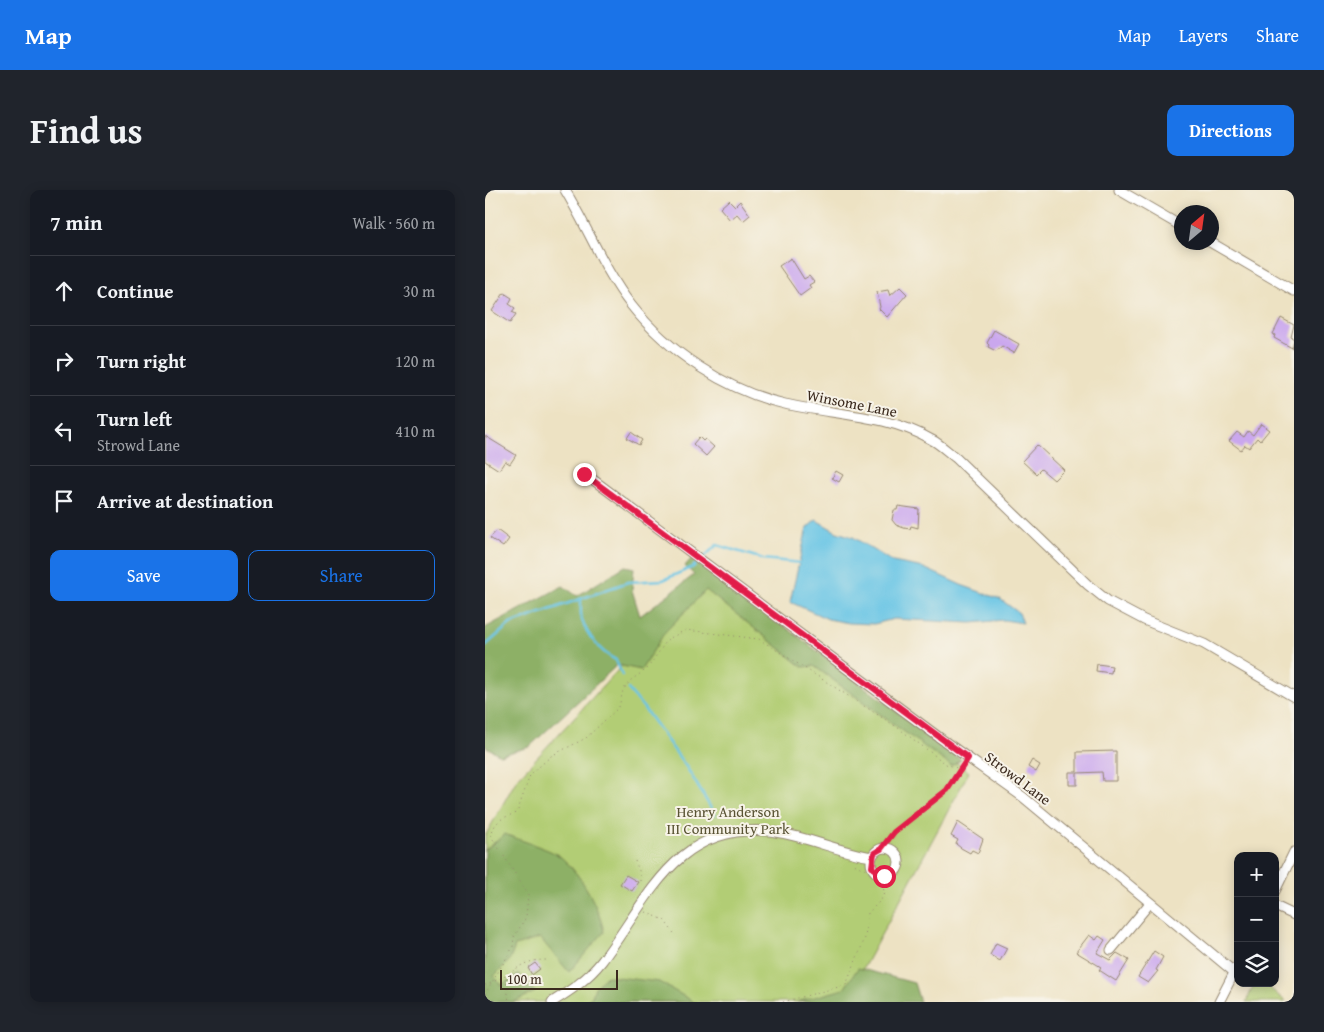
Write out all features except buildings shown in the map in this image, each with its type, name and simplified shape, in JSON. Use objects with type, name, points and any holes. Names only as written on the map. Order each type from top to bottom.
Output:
[{"type":"street","name":"Winsome Lane","points":[[565,190],[611,275],[632,305],[657,332],[695,363],[751,394],[785,404],[895,424],[932,440],[956,458],[1088,584],[1109,601],[1144,620],[1204,644],[1294,697]]},
{"type":"street","points":[[1119,190],[1174,222]]},
{"type":"street","points":[[1219,247],[1294,291]]},
{"type":"street","name":"Strowd Lane","points":[[584,474],[1023,797],[1150,903],[1234,966]]},
{"type":"street","points":[[552,1002],[582,982],[601,962],[665,870],[691,850],[707,842],[739,831],[770,831],[872,857]]},
{"type":"street","points":[[881,849],[891,849],[897,856],[898,865],[893,873],[884,876],[872,867],[872,857],[881,849]]},
{"type":"street","points":[[1279,883],[1294,852]]},
{"type":"street","points":[[1111,950],[1150,903]]},
{"type":"street","points":[[1279,908],[1294,915]]},
{"type":"street","points":[[1219,1002],[1234,972]]},
{"type":"path","points":[[485,994],[513,947],[514,937],[527,917],[528,894],[491,836],[493,826],[503,818],[517,813],[530,775],[551,756],[586,738],[619,707],[623,690],[631,680],[647,669],[668,638],[686,630],[759,639],[800,668],[897,727],[946,764],[960,769]]},
{"type":"path","points":[[881,849],[894,832],[947,790],[968,758]]},
{"type":"path","points":[[635,861],[640,873],[641,884]]},
{"type":"path","points":[[783,1002],[846,985],[865,938],[868,913],[881,900],[884,893],[883,883],[868,871],[854,864]]},
{"type":"path","points":[[643,911],[664,920],[675,936]]},
{"type":"path","points":[[485,985],[506,977],[530,960],[547,960]]},
{"type":"path","points":[[506,977],[509,1002]]},
{"type":"green space","points":[[692,558],[961,760],[951,766],[814,666],[803,667],[706,590],[665,632],[641,670],[617,665],[529,747],[500,755],[485,746],[485,628],[563,586],[577,596],[625,566],[634,568],[632,590],[640,616],[694,575],[685,566]]},
{"type":"green space","name":"Henry Anderson III Community Park","points":[[706,575],[969,772],[845,1002],[485,1002],[485,836],[517,779]]},
{"type":"green space","points":[[505,834],[544,848],[562,858],[577,874],[589,892],[604,932],[569,972],[540,938],[515,946],[510,960],[494,976],[501,985],[519,974],[535,992],[514,1002],[485,1002],[485,850]]},
{"type":"green space","points":[[858,968],[914,983],[920,1002],[797,1002],[844,989]]},
{"type":"green space","points":[[607,976],[659,982],[694,1002],[584,1002],[592,997],[595,987]]},
{"type":"green space","points":[[1253,987],[1269,987],[1286,1002],[1246,1002]]},
{"type":"water","points":[[816,520],[837,532],[853,537],[893,562],[924,568],[961,585],[1000,599],[1019,613],[1023,623],[1004,620],[971,623],[894,619],[874,624],[849,623],[828,619],[790,602],[807,528]]},
{"type":"waterway","points":[[485,646],[510,624],[628,582],[663,580],[693,567],[717,545],[763,559],[801,563]]},
{"type":"waterway","points":[[581,599],[581,618],[587,632],[600,648],[616,660],[622,675]]},
{"type":"waterway","points":[[628,689],[687,768],[715,815]]},
{"type":"route","points":[[584,474],[968,758],[947,790],[894,832],[881,849],[874,853],[871,862],[872,867],[884,876]]}]
